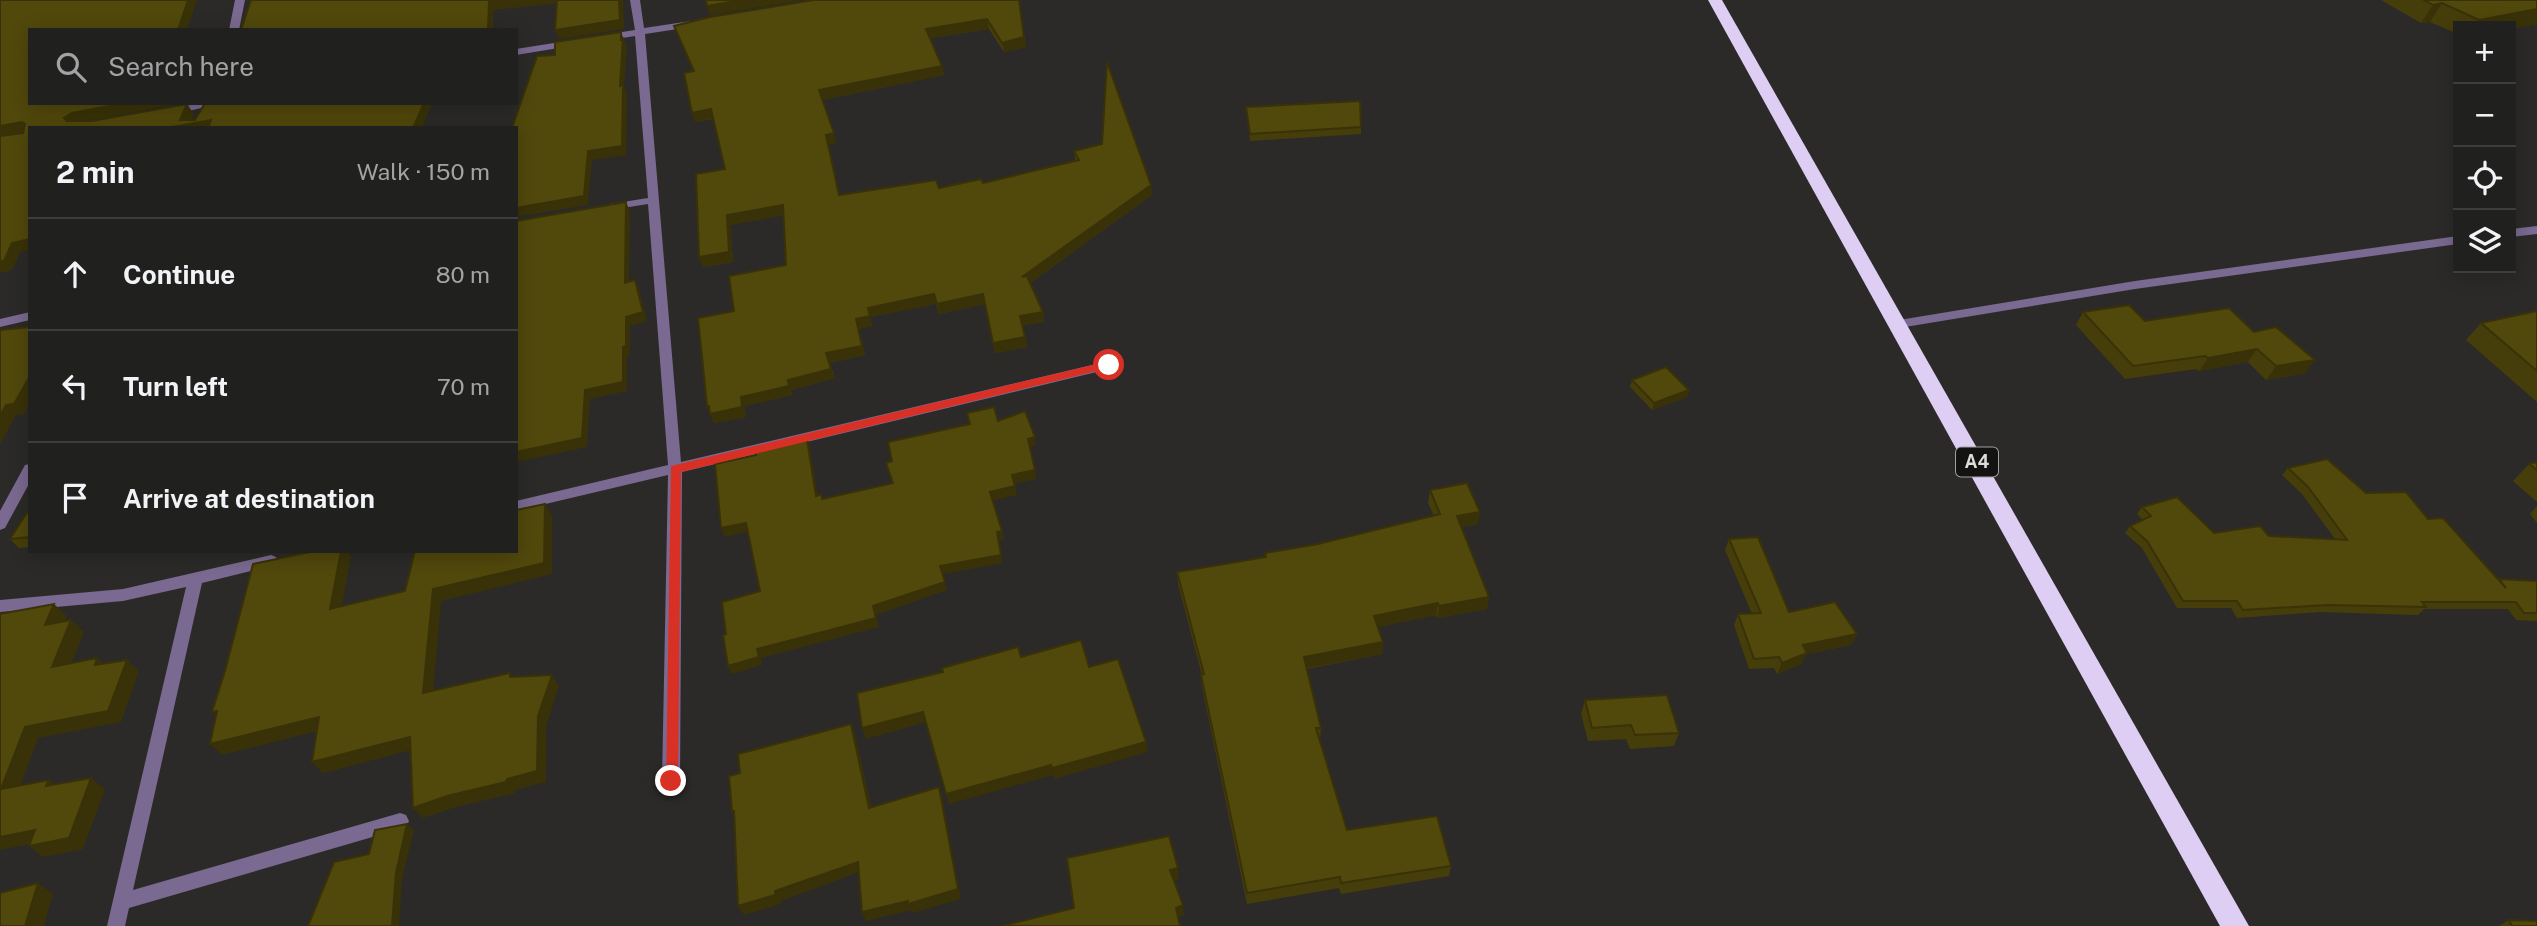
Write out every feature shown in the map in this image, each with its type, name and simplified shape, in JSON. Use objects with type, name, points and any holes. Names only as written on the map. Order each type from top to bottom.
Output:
[{"type":"highway","name":"A4","points":[[1715,0],[2235,926]]},
{"type":"street","points":[[234,28],[240,0]]},
{"type":"street","points":[[635,0],[640,32],[675,469],[671,781]]},
{"type":"street","points":[[518,52],[705,22]]},
{"type":"street","points":[[156,114],[206,105]]},
{"type":"street","points":[[200,116],[210,105]]},
{"type":"street","points":[[599,209],[654,200]]},
{"type":"street","points":[[2516,232],[2537,230]]},
{"type":"street","points":[[1899,324],[2135,285],[2453,241]]},
{"type":"street","points":[[0,323],[28,316]]},
{"type":"street","points":[[518,506],[1109,365]]},
{"type":"street","points":[[0,524],[28,474]]},
{"type":"street","points":[[0,606],[123,595],[289,557]]},
{"type":"street","points":[[116,926],[124,901],[195,579]]},
{"type":"street","points":[[124,901],[400,821]]},
{"type":"building","points":[[0,0],[188,0],[179,28],[28,28],[28,105],[114,105],[72,113],[64,118],[67,121],[92,121],[181,105],[187,105],[180,120],[195,120],[204,105],[423,105],[414,126],[209,126],[211,120],[178,126],[28,126],[28,239],[12,243],[4,261],[0,261],[0,136],[23,133],[25,124],[22,122],[0,126]]},
{"type":"building","points":[[251,0],[494,0],[489,1],[488,28],[242,28]]},
{"type":"building","points":[[557,0],[619,0],[620,20],[555,30]]},
{"type":"building","points":[[706,0],[743,0],[707,6]]},
{"type":"building","points":[[814,0],[1019,0],[1024,37],[1002,43],[987,19],[926,29],[942,66],[819,90],[834,133],[826,135],[839,195],[936,180],[939,188],[981,179],[983,183],[1079,160],[1074,151],[1102,144],[1107,62],[1151,185],[1022,277],[1027,276],[1043,312],[1020,316],[1025,337],[993,343],[983,294],[937,304],[934,294],[868,308],[870,316],[856,319],[862,346],[826,353],[831,369],[788,380],[789,386],[741,397],[742,407],[710,414],[698,318],[734,311],[729,276],[786,265],[783,205],[727,215],[729,252],[699,257],[696,174],[725,169],[711,109],[692,113],[684,73],[694,71],[674,26],[710,17]]},
{"type":"building","points":[[2424,0],[2537,0],[2537,9],[2479,20],[2442,3],[2433,5]]},
{"type":"building","points":[[621,32],[622,146],[588,151],[584,196],[518,208],[518,126],[513,126],[537,56],[555,55],[555,42]]},
{"type":"building","points":[[1360,101],[1361,127],[1250,134],[1246,107]]},
{"type":"building","points":[[626,202],[625,283],[635,280],[643,312],[626,317],[623,382],[585,390],[582,438],[518,452],[518,221]]},
{"type":"building","points":[[2129,305],[2145,321],[2229,308],[2254,332],[2276,327],[2315,360],[2276,366],[2257,349],[2208,358],[2205,356],[2133,366],[2083,312]]},
{"type":"building","points":[[2537,311],[2537,371],[2481,323]]},
{"type":"building","points":[[28,327],[28,380],[14,404],[6,405],[0,416],[0,330]]},
{"type":"building","points":[[1666,367],[1689,390],[1654,403],[1632,380]]},
{"type":"building","points":[[994,407],[998,421],[1025,411],[1035,437],[1028,439],[1035,470],[1012,475],[1015,486],[990,492],[1002,531],[997,532],[1001,555],[940,566],[945,582],[873,606],[876,618],[757,649],[759,657],[728,666],[722,602],[760,591],[746,523],[721,528],[715,464],[756,455],[755,450],[807,439],[816,496],[821,494],[822,499],[893,483],[886,463],[892,461],[888,442],[970,424],[967,413]]},
{"type":"building","points":[[2327,459],[2366,493],[2406,492],[2428,519],[2443,518],[2506,588],[2499,579],[2537,581],[2537,613],[2524,613],[2516,602],[2422,602],[2426,607],[2327,605],[2243,610],[2237,601],[2183,601],[2147,541],[2130,526],[2151,516],[2142,507],[2177,497],[2214,533],[2260,526],[2269,536],[2347,540],[2308,487],[2288,468]]},
{"type":"building","points":[[2537,462],[2537,470],[2529,464]]},
{"type":"building","points":[[1467,483],[1480,512],[1457,516],[1489,597],[1439,606],[1438,603],[1374,616],[1383,642],[1304,657],[1321,728],[1316,728],[1347,830],[1437,816],[1451,866],[1341,883],[1340,877],[1247,893],[1201,675],[1204,674],[1177,572],[1266,557],[1265,553],[1318,544],[1440,514],[1430,490]]},
{"type":"building","points":[[545,504],[544,563],[433,589],[423,693],[510,673],[510,677],[552,675],[538,716],[537,771],[413,808],[410,737],[312,762],[319,717],[210,744],[217,711],[212,712],[253,564],[305,553],[341,553],[330,609],[405,591],[414,553],[518,553],[518,510]]},
{"type":"building","points":[[28,511],[28,537],[10,539]]},
{"type":"building","points":[[1758,537],[1789,612],[1835,602],[1857,634],[1803,645],[1807,653],[1782,663],[1779,657],[1754,659],[1738,614],[1761,613],[1729,539]]},
{"type":"building","points":[[54,604],[45,625],[71,620],[52,667],[97,658],[95,665],[127,660],[108,711],[25,727],[1,789],[49,780],[46,786],[91,778],[69,838],[29,846],[35,830],[0,837],[0,614]]},
{"type":"building","points":[[1081,640],[1089,667],[1118,659],[1146,742],[946,794],[923,712],[862,728],[857,693],[943,672],[942,668],[1018,647],[1021,657]]},
{"type":"building","points":[[1667,695],[1679,733],[1635,735],[1631,725],[1592,728],[1585,700]]},
{"type":"building","points":[[851,724],[869,808],[939,787],[958,889],[908,904],[908,901],[862,912],[858,862],[775,891],[775,895],[738,906],[734,811],[729,776],[740,773],[738,754]]},
{"type":"building","points":[[407,824],[396,873],[392,926],[308,926],[334,862],[369,854],[375,830]]},
{"type":"building","points":[[1169,836],[1178,868],[1170,870],[1183,905],[1176,908],[1180,926],[1002,926],[1074,908],[1067,858]]},
{"type":"building","points":[[38,883],[25,926],[0,926],[0,893]]},
{"type":"building","points":[[2509,920],[2537,921],[2537,926],[2512,926]]},
{"type":"route","points":[[671,781],[675,469],[1109,365]]}]
